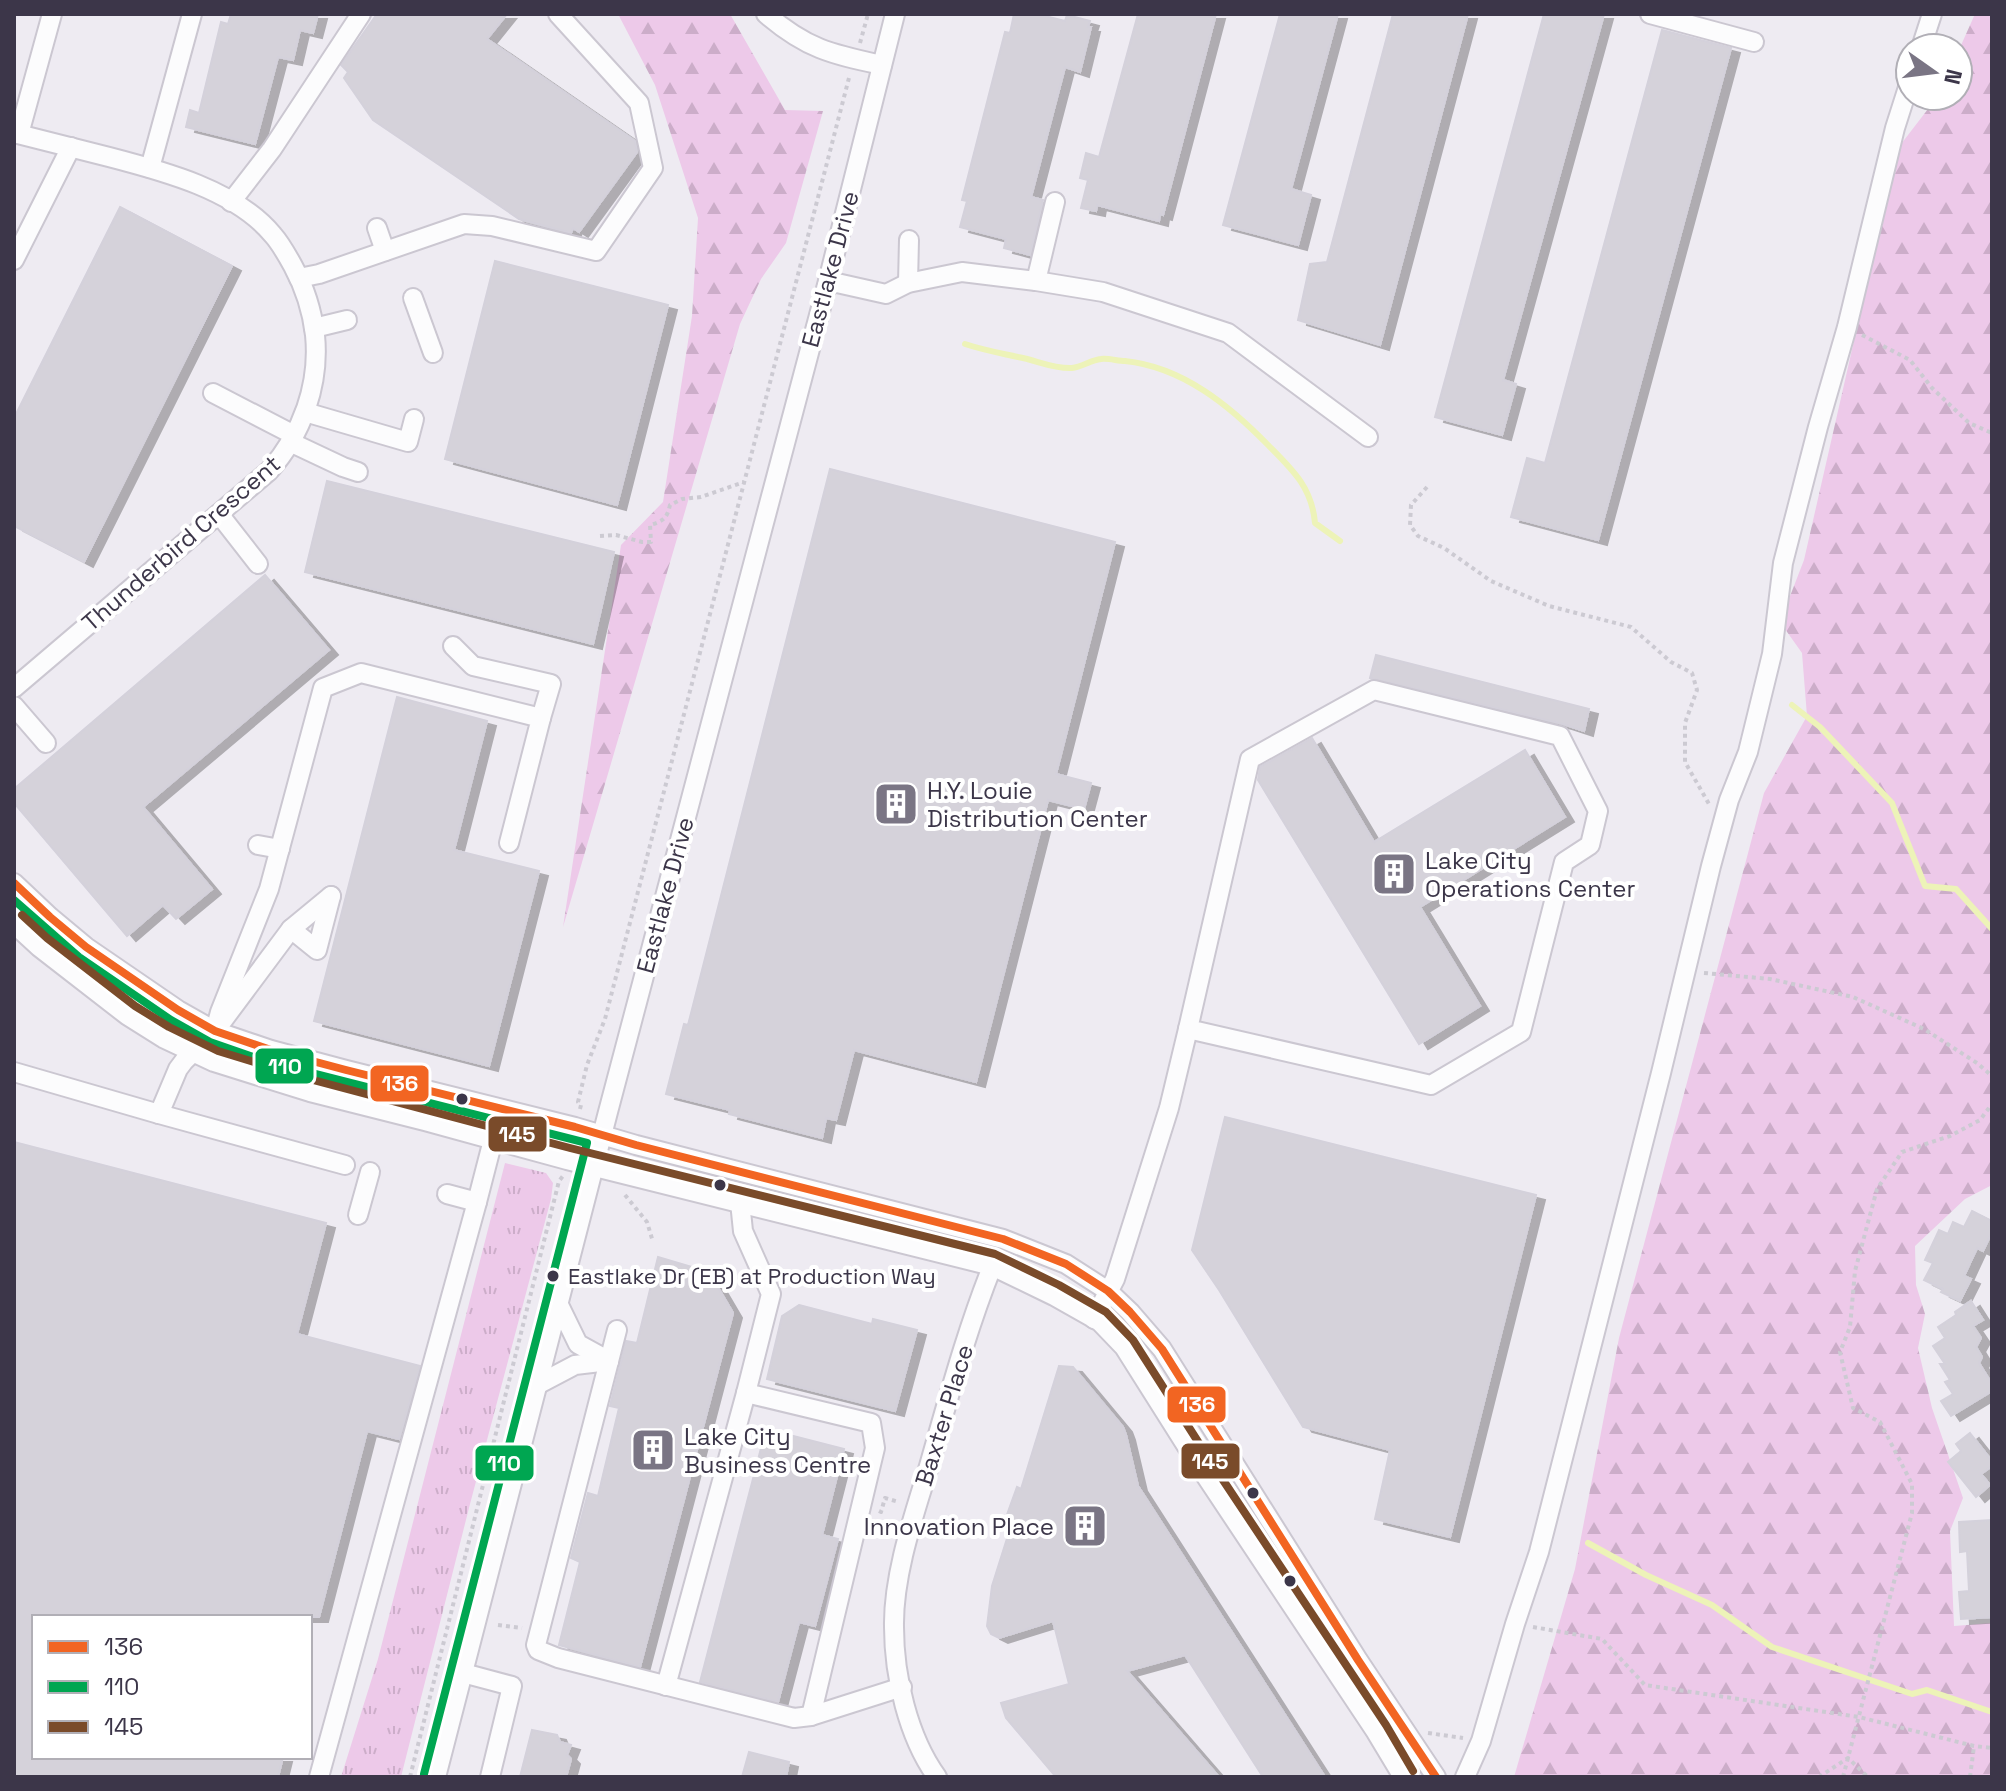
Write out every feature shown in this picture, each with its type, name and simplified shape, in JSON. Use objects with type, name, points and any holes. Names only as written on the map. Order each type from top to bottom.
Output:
[{"type":"street","points":[[16,133],[52,14]]},
{"type":"street","points":[[150,168],[192,14]]},
{"type":"street","points":[[231,202],[272,149],[361,14]]},
{"type":"street","points":[[299,278],[319,274],[464,224],[492,226],[596,251],[653,168],[639,103],[558,14]]},
{"type":"street","points":[[766,14],[789,33],[823,51],[882,65]]},
{"type":"street","name":"Eastlake Drive","points":[[436,1777],[828,281],[895,14]]},
{"type":"street","points":[[1650,14],[1754,42]]},
{"type":"street","points":[[1465,1777],[1481,1741],[1539,1552],[1729,800],[1748,752],[1772,654],[1783,563],[1847,327],[1900,112]]},
{"type":"street","name":"Thunderbird Crescent","points":[[14,688],[279,460],[305,412],[317,354],[308,300],[299,278],[272,233],[251,215],[194,183],[150,168],[16,133]]},
{"type":"street","points":[[14,260],[71,147]]},
{"type":"street","points":[[1036,281],[1055,202]]},
{"type":"street","points":[[377,228],[385,251]]},
{"type":"street","points":[[908,283],[909,240]]},
{"type":"street","points":[[828,281],[886,294],[908,283],[962,272],[1103,292],[1228,333],[1368,437]]},
{"type":"street","points":[[413,298],[433,353]]},
{"type":"street","points":[[314,328],[347,320]]},
{"type":"street","points":[[213,393],[343,467],[358,472]]},
{"type":"street","points":[[305,412],[408,442],[414,419]]},
{"type":"street","points":[[219,514],[258,564]]},
{"type":"street","points":[[453,646],[473,666],[551,684],[509,843]]},
{"type":"street","points":[[215,1031],[269,889],[323,688],[361,673],[541,718]]},
{"type":"street","points":[[1094,1319],[1115,1279],[1169,1108],[1250,759],[1374,690],[1560,736],[1598,811],[1590,845],[1564,862],[1521,1032],[1431,1085],[1188,1029]]},
{"type":"street","points":[[14,706],[46,743]]},
{"type":"street","points":[[258,845],[280,849]]},
{"type":"street","points":[[14,883],[86,947],[178,1010],[215,1031],[271,1050],[1003,1239],[1066,1264],[1108,1291],[1162,1349],[1358,1660],[1436,1777]]},
{"type":"street","points":[[14,924],[128,1016],[192,1053],[214,1062],[310,1092],[493,1140],[992,1266],[1100,1322],[1124,1347],[1403,1777]]},
{"type":"street","points":[[159,1114],[178,1069],[215,1031],[291,929]]},
{"type":"street","points":[[14,1072],[345,1165]]},
{"type":"street","points":[[319,1777],[493,1140]]},
{"type":"street","points":[[358,1215],[370,1172]]},
{"type":"street","points":[[447,1194],[477,1202]]},
{"type":"street","points":[[666,1686],[771,1294],[743,1231],[740,1202]]},
{"type":"street","name":"Baxter Place","points":[[937,1777],[925,1760],[909,1723],[893,1625],[906,1546],[964,1345],[1003,1239]]},
{"type":"street","points":[[558,1303],[578,1344],[609,1361]]},
{"type":"street","points":[[617,1330],[536,1645],[538,1650],[558,1658],[794,1718],[811,1716],[902,1687]]},
{"type":"street","points":[[537,1385],[575,1365],[609,1361]]},
{"type":"street","points":[[746,1393],[871,1423],[875,1448],[811,1716]]},
{"type":"street","points":[[463,1673],[512,1686],[490,1777]]},
{"type":"path","points":[[581,1105],[578,1102],[587,1065],[605,1019],[868,14]]},
{"type":"path","points":[[1847,327],[1910,360],[1932,388],[1969,423],[1992,433]]},
{"type":"path","points":[[600,536],[616,535],[651,542],[650,525],[667,517],[670,505],[744,482]]},
{"type":"path","points":[[1427,487],[1411,505],[1410,525],[1418,536],[1444,548],[1491,581],[1549,606],[1631,627],[1671,662],[1692,673],[1697,690],[1685,723],[1685,762],[1722,827]]},
{"type":"path","points":[[1686,972],[1770,979],[1853,997],[1924,1029],[1992,1076]]},
{"type":"path","points":[[1843,1777],[1912,1513],[1912,1484],[1880,1422],[1853,1408],[1840,1352],[1850,1327],[1855,1271],[1877,1189],[1902,1152],[1950,1136],[1980,1120],[1992,1104]]},
{"type":"path","points":[[410,1777],[559,1181],[563,1179]]},
{"type":"path","points":[[625,1195],[647,1222],[653,1242]]},
{"type":"path","points":[[1515,1624],[1602,1639],[1645,1685],[1859,1717],[1992,1748]]},
{"type":"path","points":[[1426,1732],[1481,1741]]},
{"type":"path","points":[[1970,1777],[1974,1746]]},
{"type":"path","points":[[1819,1777],[1848,1758]]},
{"type":"path","points":[[1848,1758],[1868,1777]]},
{"type":"green space","points":[[618,14],[730,14],[785,110],[823,111],[786,243],[761,279],[740,324],[563,927],[621,545],[663,502],[692,316],[698,218],[655,85]]},
{"type":"green space","points":[[1975,14],[1992,14],[1992,1185],[1965,1199],[1915,1246],[1916,1285],[1925,1314],[1918,1348],[1932,1408],[1963,1498],[1950,1531],[1954,1626],[1992,1623],[1992,1777],[1514,1777],[1575,1569],[1619,1338],[1764,793],[1807,716],[1802,653],[1780,622],[1804,560],[1898,148],[1926,112],[1974,112],[1974,32],[1967,32]]},
{"type":"green space","points":[[505,1163],[546,1173],[553,1183],[551,1199],[401,1777],[341,1777],[378,1659]]},
{"type":"building","points":[[231,14],[318,14],[313,33],[300,30],[293,60],[278,57],[255,144],[186,127],[190,110],[199,113],[221,22],[228,24]]},
{"type":"building","points":[[377,14],[507,14],[487,39],[635,141],[637,152],[579,232],[573,228],[571,233],[519,219],[373,120],[344,78],[348,72],[341,65]]},
{"type":"building","points":[[1014,14],[1037,14],[1065,21],[1067,15],[1090,21],[1088,27],[1091,27],[1080,72],[1065,67],[1031,197],[1043,200],[1030,255],[1004,248],[1006,239],[960,227],[967,201],[962,200],[1005,32],[1010,33]]},
{"type":"building","points":[[1138,14],[1216,14],[1159,221],[1097,205],[1096,211],[1081,208],[1088,180],[1080,178],[1086,153],[1099,157]]},
{"type":"building","points":[[1280,14],[1338,14],[1291,189],[1311,195],[1298,245],[1223,225]]},
{"type":"building","points":[[1393,14],[1468,14],[1380,345],[1298,320],[1310,264],[1327,262]]},
{"type":"building","points":[[1544,14],[1604,14],[1503,380],[1516,384],[1502,435],[1435,417]]},
{"type":"building","points":[[1662,30],[1731,48],[1598,540],[1511,517],[1527,458],[1545,463]]},
{"type":"building","points":[[120,207],[232,266],[84,562],[14,526],[14,418]]},
{"type":"building","points":[[495,261],[668,305],[617,505],[445,459]]},
{"type":"building","name":"H.Y. Louie Distribution Center","points":[[830,469],[1115,542],[1056,774],[1091,783],[1084,809],[1048,800],[976,1082],[854,1050],[836,1120],[826,1118],[822,1138],[666,1094],[684,1024],[688,1025]]},
{"type":"building","points":[[327,481],[614,552],[593,644],[305,572]]},
{"type":"building","points":[[265,575],[329,650],[143,807],[212,889],[176,919],[163,905],[127,936],[14,803],[14,789]]},
{"type":"building","points":[[1376,655],[1589,709],[1584,731],[1370,678]]},
{"type":"building","points":[[397,697],[487,721],[454,850],[539,871],[489,1066],[314,1021]]},
{"type":"building","name":"Lake City Operations Center","points":[[1312,738],[1374,842],[1525,750],[1565,817],[1420,907],[1480,1006],[1419,1044],[1258,780],[1260,767]]},
{"type":"building","points":[[1225,1117],[1536,1195],[1450,1537],[1375,1519],[1390,1450],[1303,1427],[1192,1250]]},
{"type":"building","points":[[14,1142],[326,1223],[297,1334],[420,1366],[399,1439],[367,1431],[319,1617],[32,1615],[32,1759],[282,1759],[278,1777],[14,1777]]},
{"type":"building","points":[[1972,1211],[1992,1221],[1992,1232],[1983,1251],[1977,1248],[1964,1276],[1971,1279],[1960,1301],[1924,1280],[1933,1263],[1925,1260],[1939,1230],[1948,1234],[1953,1222],[1964,1227]]},
{"type":"building","name":"Lake City Business Centre","points":[[658,1257],[709,1272],[733,1313],[640,1667],[559,1645],[580,1562],[571,1558],[588,1493],[598,1496],[619,1408],[610,1406],[626,1341],[637,1343]]},
{"type":"building","points":[[1971,1301],[1983,1320],[1973,1326],[1981,1338],[1976,1347],[1982,1357],[1979,1363],[1992,1384],[1992,1391],[1951,1416],[1941,1401],[1953,1394],[1945,1382],[1950,1380],[1940,1364],[1945,1364],[1933,1346],[1945,1338],[1938,1327]]},
{"type":"building","points":[[799,1305],[872,1324],[873,1319],[917,1330],[895,1411],[767,1379],[782,1316]]},
{"type":"building","name":"Innovation Place","points":[[1059,1366],[1073,1367],[1123,1427],[1138,1486],[1325,1777],[1263,1777],[1185,1655],[1127,1671],[1219,1777],[1056,1777],[1006,1718],[1001,1703],[1069,1684],[1053,1621],[999,1638],[991,1634],[987,1626],[992,1586],[1010,1529],[1004,1523],[1017,1487],[1021,1489]]},
{"type":"building","points":[[766,1429],[844,1449],[822,1535],[838,1539],[815,1626],[799,1622],[778,1702],[700,1682]]},
{"type":"building","points":[[1970,1433],[1992,1461],[1992,1466],[1981,1474],[1990,1485],[1976,1497],[1948,1462],[1961,1451],[1956,1444]]},
{"type":"building","points":[[1992,1520],[1992,1617],[1961,1619],[1959,1592],[1969,1591],[1967,1551],[1960,1552],[1959,1522]]},
{"type":"building","points":[[532,1730],[557,1735],[560,1742],[571,1745],[567,1755],[571,1759],[566,1777],[520,1777]]},
{"type":"building","points":[[749,1752],[789,1762],[786,1777],[742,1777]]},
{"type":"waterway","points":[[965,344],[1065,368],[1101,359],[1125,361],[1166,371],[1186,380],[1222,403],[1286,463],[1300,480],[1310,500],[1315,523],[1340,541]]},
{"type":"waterway","points":[[1792,705],[1820,727],[1892,803],[1925,886],[1956,889],[1992,929]]},
{"type":"waterway","points":[[1588,1543],[1646,1575],[1712,1605],[1772,1647],[1912,1694],[1927,1690],[1992,1712]]},
{"type":"transit line","name":"136","points":[[14,883],[86,947],[178,1010],[215,1031],[346,1070],[1003,1239],[1066,1264],[1108,1291],[1162,1349],[1358,1660],[1436,1777]]},
{"type":"transit line","name":"110","points":[[14,900],[79,957],[171,1020],[210,1042],[268,1062],[587,1143],[424,1774]]},
{"type":"transit line","name":"145","points":[[22,915],[135,1006],[218,1051],[313,1080],[570,1148],[995,1254],[1106,1312],[1133,1340],[1386,1725],[1413,1771]]},
{"type":"place","name":"H.Y. Louie Distribution Center","points":[[896,804]]},
{"type":"place","name":"Lake City Operations Center","points":[[1394,874]]},
{"type":"place","name":"Eastlake Dr (EB) at Production Way","points":[[553,1276]]},
{"type":"place","name":"Lake City Business Centre","points":[[653,1450]]},
{"type":"place","name":"Innovation Place","points":[[1085,1526]]}]
